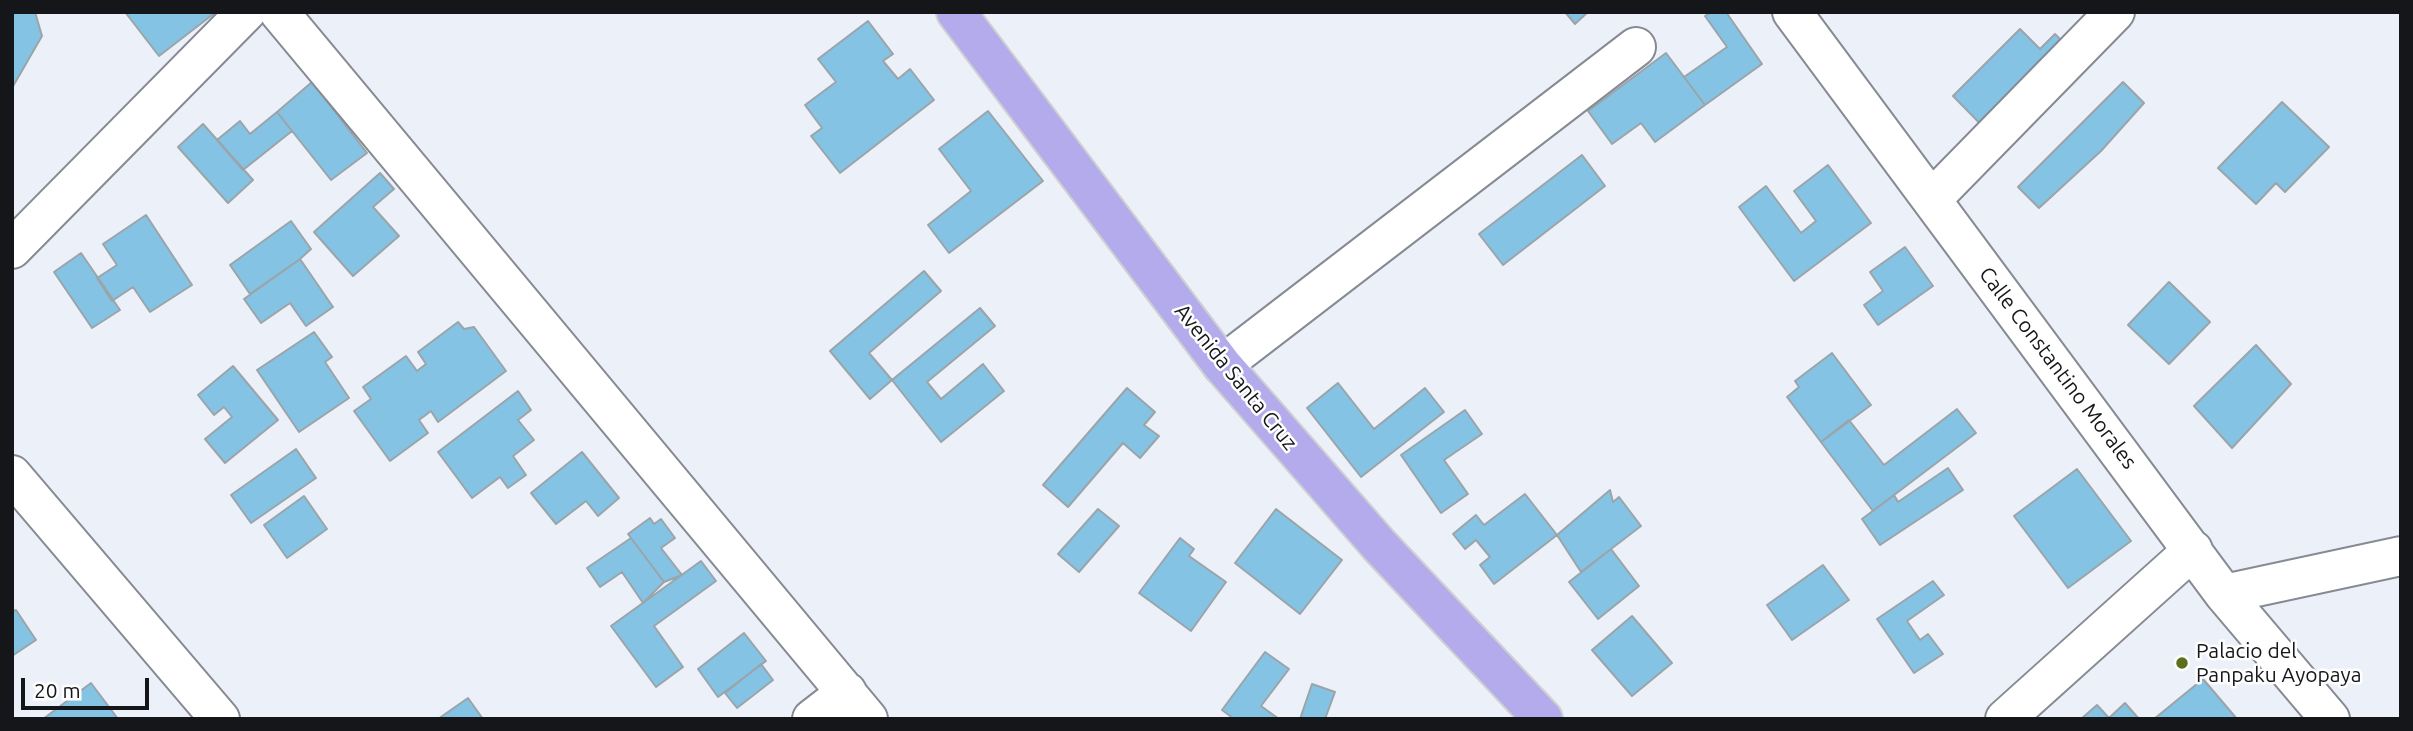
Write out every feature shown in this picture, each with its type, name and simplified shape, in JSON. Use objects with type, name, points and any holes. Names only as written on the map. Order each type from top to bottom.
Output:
[{"type":"main road","name":"Avenida Santa Cruz","points":[[956,12],[1222,365],[1379,545],[1543,719]]},
{"type":"street","points":[[12,249],[246,12]]},
{"type":"street","points":[[279,12],[858,706],[812,719]]},
{"type":"street","name":"Calle Constantino Morales","points":[[1793,12],[2224,594],[2330,719]]},
{"type":"street","points":[[1931,199],[2115,12]]},
{"type":"street","points":[[1222,365],[1636,47]]},
{"type":"street","points":[[12,475],[220,719]]},
{"type":"street","points":[[2006,719],[2193,550]]},
{"type":"street","points":[[2224,594],[2401,556]]},
{"type":"building","points":[[12,12],[35,12],[42,36],[12,88]]},
{"type":"building","points":[[125,12],[216,12],[159,56]]},
{"type":"building","points":[[1565,12],[1588,12],[1575,24]]},
{"type":"building","points":[[1711,12],[1726,12],[1762,64],[1705,105],[1684,77],[1727,47],[1705,16]]},
{"type":"building","points":[[868,21],[893,54],[883,61],[898,79],[910,69],[934,100],[840,173],[811,136],[822,128],[805,105],[836,82],[818,59]]},
{"type":"building","points":[[2020,29],[2040,49],[2055,34],[2072,51],[2003,147],[1953,96]]},
{"type":"building","points":[[1666,53],[1705,105],[1655,142],[1641,123],[1612,144],[1588,111]]},
{"type":"building","points":[[312,82],[367,153],[331,180],[277,112]]},
{"type":"building","points":[[2123,82],[2144,103],[2101,151],[2039,208],[2018,187]]},
{"type":"building","points":[[2282,102],[2329,147],[2285,192],[2276,183],[2256,204],[2218,168]]},
{"type":"building","points":[[988,111],[1043,181],[949,253],[928,225],[971,191],[939,149]]},
{"type":"building","points":[[277,112],[292,131],[243,170],[217,140],[240,121],[250,134]]},
{"type":"building","points":[[203,124],[253,180],[228,203],[178,147]]},
{"type":"building","points":[[1582,155],[1605,186],[1503,265],[1479,234]]},
{"type":"building","points":[[1828,165],[1871,223],[1794,281],[1739,207],[1766,186],[1801,233],[1816,221],[1794,191]]},
{"type":"building","points":[[380,173],[394,189],[373,207],[399,236],[353,276],[314,232]]},
{"type":"building","points":[[146,215],[192,285],[150,312],[133,287],[112,301],[97,278],[117,265],[103,244]]},
{"type":"building","points":[[291,221],[311,249],[250,294],[230,265]]},
{"type":"building","points":[[1905,247],[1933,286],[1878,325],[1864,305],[1883,291],[1870,272]]},
{"type":"building","points":[[81,253],[120,310],[92,328],[54,272]]},
{"type":"building","points":[[300,259],[333,307],[306,326],[290,303],[261,323],[244,299]]},
{"type":"building","points":[[924,271],[941,291],[869,353],[892,380],[870,399],[830,351]]},
{"type":"building","points":[[2169,282],[2210,322],[2169,364],[2128,325]]},
{"type":"building","points":[[980,308],[995,326],[927,382],[941,399],[983,364],[1004,391],[941,442],[892,380]]},
{"type":"building","points":[[458,322],[464,329],[474,327],[506,371],[438,422],[431,411],[419,420],[428,433],[390,461],[354,411],[371,399],[363,387],[406,356],[417,371],[426,364],[418,352]]},
{"type":"building","points":[[314,332],[332,357],[325,362],[349,398],[299,432],[257,370]]},
{"type":"building","points":[[2256,345],[2291,384],[2232,448],[2194,406]]},
{"type":"building","points":[[1832,353],[1871,405],[1821,442],[1787,397],[1799,387],[1795,381]]},
{"type":"building","points":[[233,366],[278,420],[225,463],[205,439],[232,417],[224,407],[214,415],[198,395]]},
{"type":"building","points":[[1338,383],[1374,429],[1425,388],[1444,412],[1361,477],[1307,408]]},
{"type":"building","points":[[1127,388],[1155,412],[1144,425],[1159,436],[1140,458],[1123,443],[1068,507],[1043,485]]},
{"type":"building","points":[[518,391],[531,410],[518,420],[534,440],[513,456],[526,475],[508,488],[500,477],[472,498],[438,452]]},
{"type":"building","points":[[1957,409],[1976,433],[1873,511],[1821,442],[1849,420],[1884,465]]},
{"type":"building","points":[[1465,410],[1482,434],[1444,460],[1468,494],[1441,513],[1401,455]]},
{"type":"building","points":[[296,449],[316,478],[251,523],[231,495]]},
{"type":"building","points":[[582,452],[619,498],[598,516],[586,501],[556,524],[531,493]]},
{"type":"building","points":[[1948,468],[1963,490],[1880,545],[1862,519],[1894,495],[1898,502]]},
{"type":"building","points":[[2077,469],[2131,541],[2068,588],[2014,516]]},
{"type":"building","points":[[1610,490],[1613,502],[1619,497],[1641,526],[1581,572],[1557,535]]},
{"type":"building","points":[[1525,494],[1557,535],[1494,584],[1480,565],[1490,557],[1476,540],[1465,549],[1453,534],[1476,515],[1484,525]]},
{"type":"building","points":[[304,496],[327,529],[287,558],[264,525]]},
{"type":"building","points":[[1098,509],[1119,526],[1079,572],[1058,554]]},
{"type":"building","points":[[1276,509],[1342,560],[1300,614],[1235,563]]},
{"type":"building","points":[[650,518],[654,524],[661,519],[675,538],[661,548],[682,575],[664,582],[628,534]]},
{"type":"building","points":[[631,538],[664,582],[643,603],[622,572],[600,587],[587,568]]},
{"type":"building","points":[[1180,538],[1194,549],[1189,556],[1226,582],[1191,631],[1139,593]]},
{"type":"building","points":[[1611,549],[1639,586],[1598,619],[1569,582]]},
{"type":"building","points":[[701,561],[716,581],[654,626],[683,667],[656,687],[611,626]]},
{"type":"building","points":[[1823,565],[1849,600],[1792,640],[1767,605]]},
{"type":"building","points":[[1933,581],[1944,595],[1907,621],[1920,640],[1928,634],[1943,654],[1914,673],[1877,619]]},
{"type":"building","points":[[16,610],[36,640],[12,656],[12,612]]},
{"type":"building","points":[[1632,616],[1672,663],[1632,696],[1592,650]]},
{"type":"building","points":[[744,633],[766,661],[718,697],[698,669]]},
{"type":"building","points":[[1265,652],[1289,669],[1261,706],[1279,719],[1234,719],[1222,710]]},
{"type":"building","points":[[761,664],[773,680],[737,708],[725,693]]},
{"type":"building","points":[[2203,679],[2237,719],[2154,719]]},
{"type":"building","points":[[91,683],[118,719],[43,719]]},
{"type":"building","points":[[1312,684],[1335,692],[1325,719],[1300,719]]},
{"type":"building","points":[[468,698],[483,719],[438,719]]},
{"type":"building","points":[[2125,703],[2139,719],[2081,719],[2097,705],[2109,718]]},
{"type":"place","name":"Palacio del Panpaku Ayopaya","points":[[2182,663]]}]
